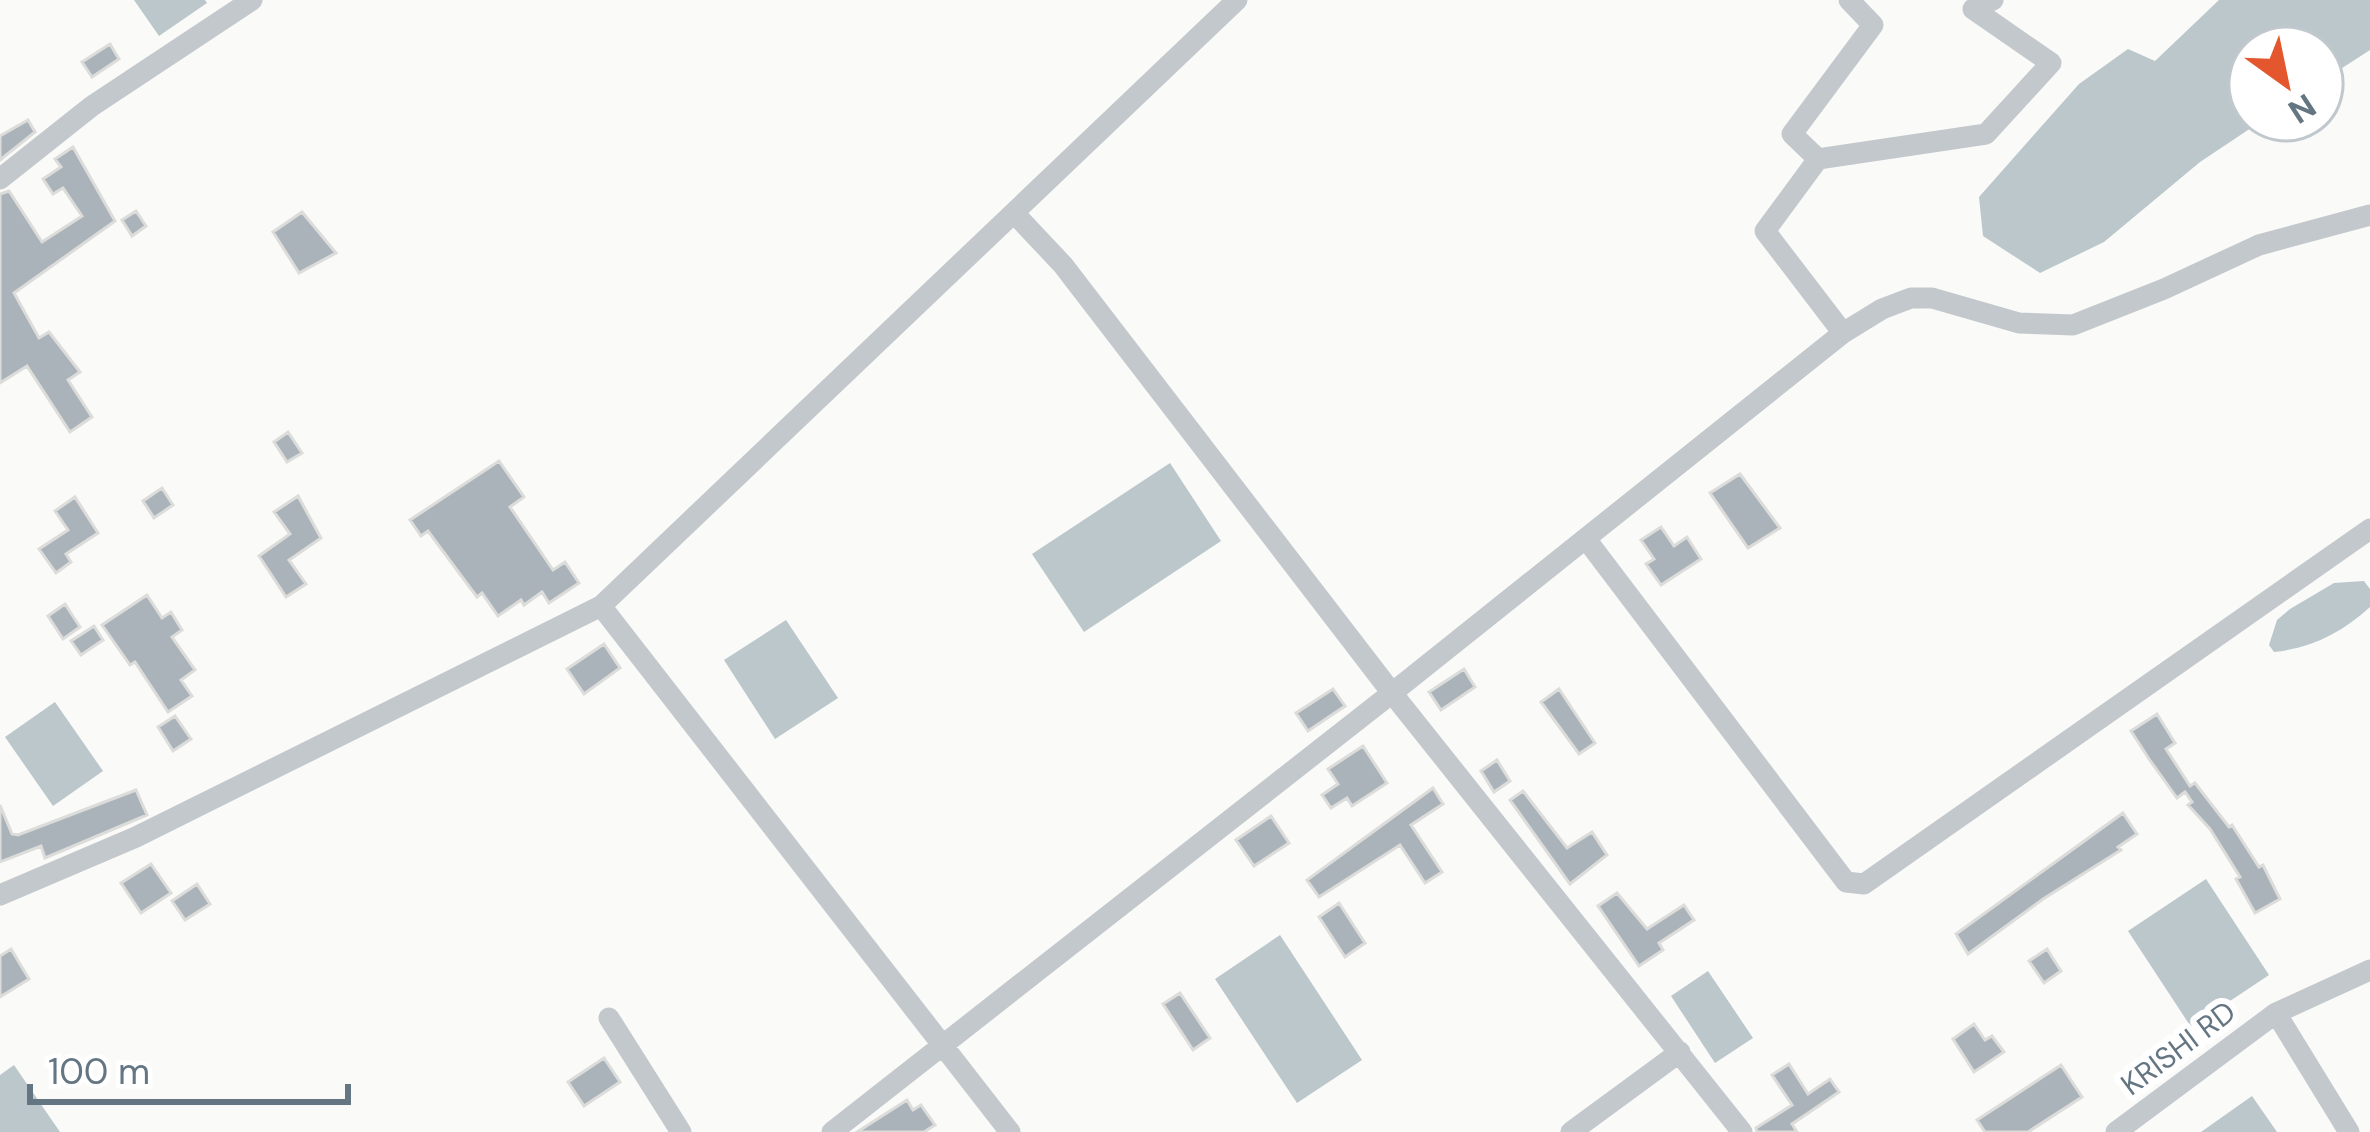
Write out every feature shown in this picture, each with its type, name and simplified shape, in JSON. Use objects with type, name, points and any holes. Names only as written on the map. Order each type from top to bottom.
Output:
[{"type":"street","points":[[0,179],[92,106],[252,0]]},
{"type":"street","points":[[0,895],[136,837],[601,606],[1237,0]]},
{"type":"street","points":[[1819,159],[1792,134],[1873,25],[1849,0]]},
{"type":"street","points":[[1843,333],[1765,231],[1819,159],[1986,134],[2051,62],[1973,9],[1993,0]]},
{"type":"street","points":[[1015,214],[1063,265],[1393,693],[1742,1132]]},
{"type":"street","points":[[832,1132],[1843,333],[1882,309],[1911,298],[1932,298],[2019,323],[2073,325],[2259,245],[2370,215]]},
{"type":"street","points":[[1586,539],[1846,882],[1864,884],[2370,529]]},
{"type":"street","points":[[601,606],[1010,1132]]},
{"type":"street","name":"KRISHI RD","points":[[2116,1132],[2276,1013],[2370,970]]},
{"type":"street","points":[[2276,1013],[2349,1132]]},
{"type":"street","points":[[609,1018],[681,1132]]},
{"type":"street","points":[[1571,1132],[1680,1052]]},
{"type":"shaded area","points":[[134,0],[205,0],[207,3],[159,36]]},
{"type":"shaded area","points":[[2219,0],[2370,0],[2370,50],[2346,66],[2346,24],[2226,24],[2227,144],[2104,242],[2040,273],[1983,236],[1979,197],[2079,84],[2128,49],[2155,61]]},
{"type":"shaded area","points":[[1170,463],[1221,541],[1084,632],[1032,554]]},
{"type":"shaded area","points":[[2364,581],[2370,589],[2370,607],[2360,616],[2314,643],[2274,652],[2269,645],[2277,620],[2290,609],[2334,583]]},
{"type":"shaded area","points":[[786,620],[838,698],[775,739],[724,660]]},
{"type":"shaded area","points":[[55,702],[103,771],[53,806],[5,737]]},
{"type":"shaded area","points":[[2206,879],[2269,975],[2191,1027],[2128,931]]},
{"type":"shaded area","points":[[1280,935],[1362,1060],[1297,1103],[1215,979]]},
{"type":"shaded area","points":[[1708,971],[1753,1038],[1715,1063],[1671,996]]},
{"type":"shaded area","points":[[14,1065],[60,1132],[0,1132],[0,1075]]},
{"type":"shaded area","points":[[2252,1096],[2277,1132],[2201,1132]]},
{"type":"building","points":[[110,44],[119,59],[92,77],[82,62]]},
{"type":"building","points":[[28,120],[35,132],[0,160],[0,136]]},
{"type":"building","points":[[73,147],[115,221],[14,293],[39,338],[49,332],[80,372],[68,380],[92,417],[70,432],[27,366],[0,383],[0,194],[9,191],[42,242],[82,216],[63,188],[53,194],[43,179],[61,167],[55,159]]},
{"type":"building","points":[[136,211],[146,226],[132,236],[122,220]]},
{"type":"building","points":[[302,212],[336,253],[299,273],[273,232]]},
{"type":"building","points":[[288,432],[302,453],[287,462],[274,442]]},
{"type":"building","points":[[499,461],[524,497],[510,507],[553,570],[565,562],[579,583],[549,603],[542,592],[498,616],[482,593],[477,597],[428,531],[421,536],[410,520]]},
{"type":"building","points":[[1740,474],[1780,528],[1748,548],[1710,493]]},
{"type":"building","points":[[162,488],[173,505],[154,518],[143,501]]},
{"type":"building","points":[[298,496],[321,538],[289,560],[306,584],[286,597],[259,556],[290,534],[274,512]]},
{"type":"building","points":[[75,497],[98,533],[66,554],[71,562],[56,573],[39,549],[68,530],[55,511]]},
{"type":"building","points":[[1661,527],[1674,546],[1687,537],[1701,559],[1661,585],[1646,564],[1654,559],[1641,540]]},
{"type":"building","points":[[147,595],[162,618],[171,612],[182,630],[172,637],[195,670],[181,680],[192,696],[168,712],[135,662],[130,665],[102,625]]},
{"type":"building","points":[[65,604],[80,627],[63,639],[48,616]]},
{"type":"building","points":[[94,626],[103,640],[81,655],[71,641]]},
{"type":"building","points":[[604,644],[620,668],[584,694],[567,669]]},
{"type":"building","points":[[1464,669],[1475,687],[1441,710],[1429,692]]},
{"type":"building","points":[[1333,689],[1345,706],[1308,731],[1296,713]]},
{"type":"building","points":[[1559,689],[1595,743],[1579,754],[1541,702]]},
{"type":"building","points":[[2157,714],[2175,743],[2166,749],[2190,786],[2195,783],[2232,825],[2259,867],[2263,865],[2280,899],[2255,913],[2236,879],[2240,877],[2210,829],[2188,805],[2192,802],[2185,792],[2177,798],[2149,759],[2131,731]]},
{"type":"building","points":[[175,716],[191,739],[173,751],[158,727]]},
{"type":"building","points":[[1363,746],[1387,783],[1352,806],[1347,798],[1331,808],[1322,795],[1338,784],[1328,769]]},
{"type":"building","points":[[1497,760],[1510,781],[1494,792],[1481,771]]},
{"type":"building","points":[[1433,788],[1443,804],[1411,825],[1442,872],[1425,883],[1400,845],[1319,897],[1307,880]]},
{"type":"building","points":[[136,790],[147,815],[45,858],[41,846],[0,862],[0,805],[12,834],[18,835]]},
{"type":"building","points":[[1523,791],[1567,848],[1592,832],[1607,855],[1570,884],[1510,800]]},
{"type":"building","points":[[2123,813],[2137,834],[2118,847],[2121,850],[1968,954],[1956,934]]},
{"type":"building","points":[[1271,816],[1289,843],[1254,866],[1236,840]]},
{"type":"building","points":[[151,864],[171,893],[141,913],[121,883]]},
{"type":"building","points":[[197,884],[210,904],[185,920],[172,901]]},
{"type":"building","points":[[1617,893],[1647,929],[1684,905],[1694,920],[1659,943],[1663,950],[1639,966],[1598,906]]},
{"type":"building","points":[[1339,903],[1365,943],[1345,957],[1319,917]]},
{"type":"building","points":[[11,949],[29,979],[0,997],[0,956]]},
{"type":"building","points":[[2047,949],[2061,971],[2044,983],[2029,961]]},
{"type":"building","points":[[1180,993],[1210,1038],[1193,1050],[1163,1004]]},
{"type":"building","points":[[1974,1024],[1985,1040],[1992,1036],[2004,1052],[1974,1072],[1953,1039]]},
{"type":"building","points":[[604,1058],[620,1082],[584,1106],[568,1082]]},
{"type":"building","points":[[1789,1064],[1808,1094],[1830,1079],[1839,1092],[1792,1124],[1797,1132],[1757,1132],[1756,1128],[1792,1105],[1772,1075]]},
{"type":"building","points":[[2061,1065],[2082,1097],[2028,1132],[1985,1132],[1977,1120]]},
{"type":"building","points":[[907,1100],[913,1110],[921,1105],[935,1125],[924,1132],[857,1132]]}]
